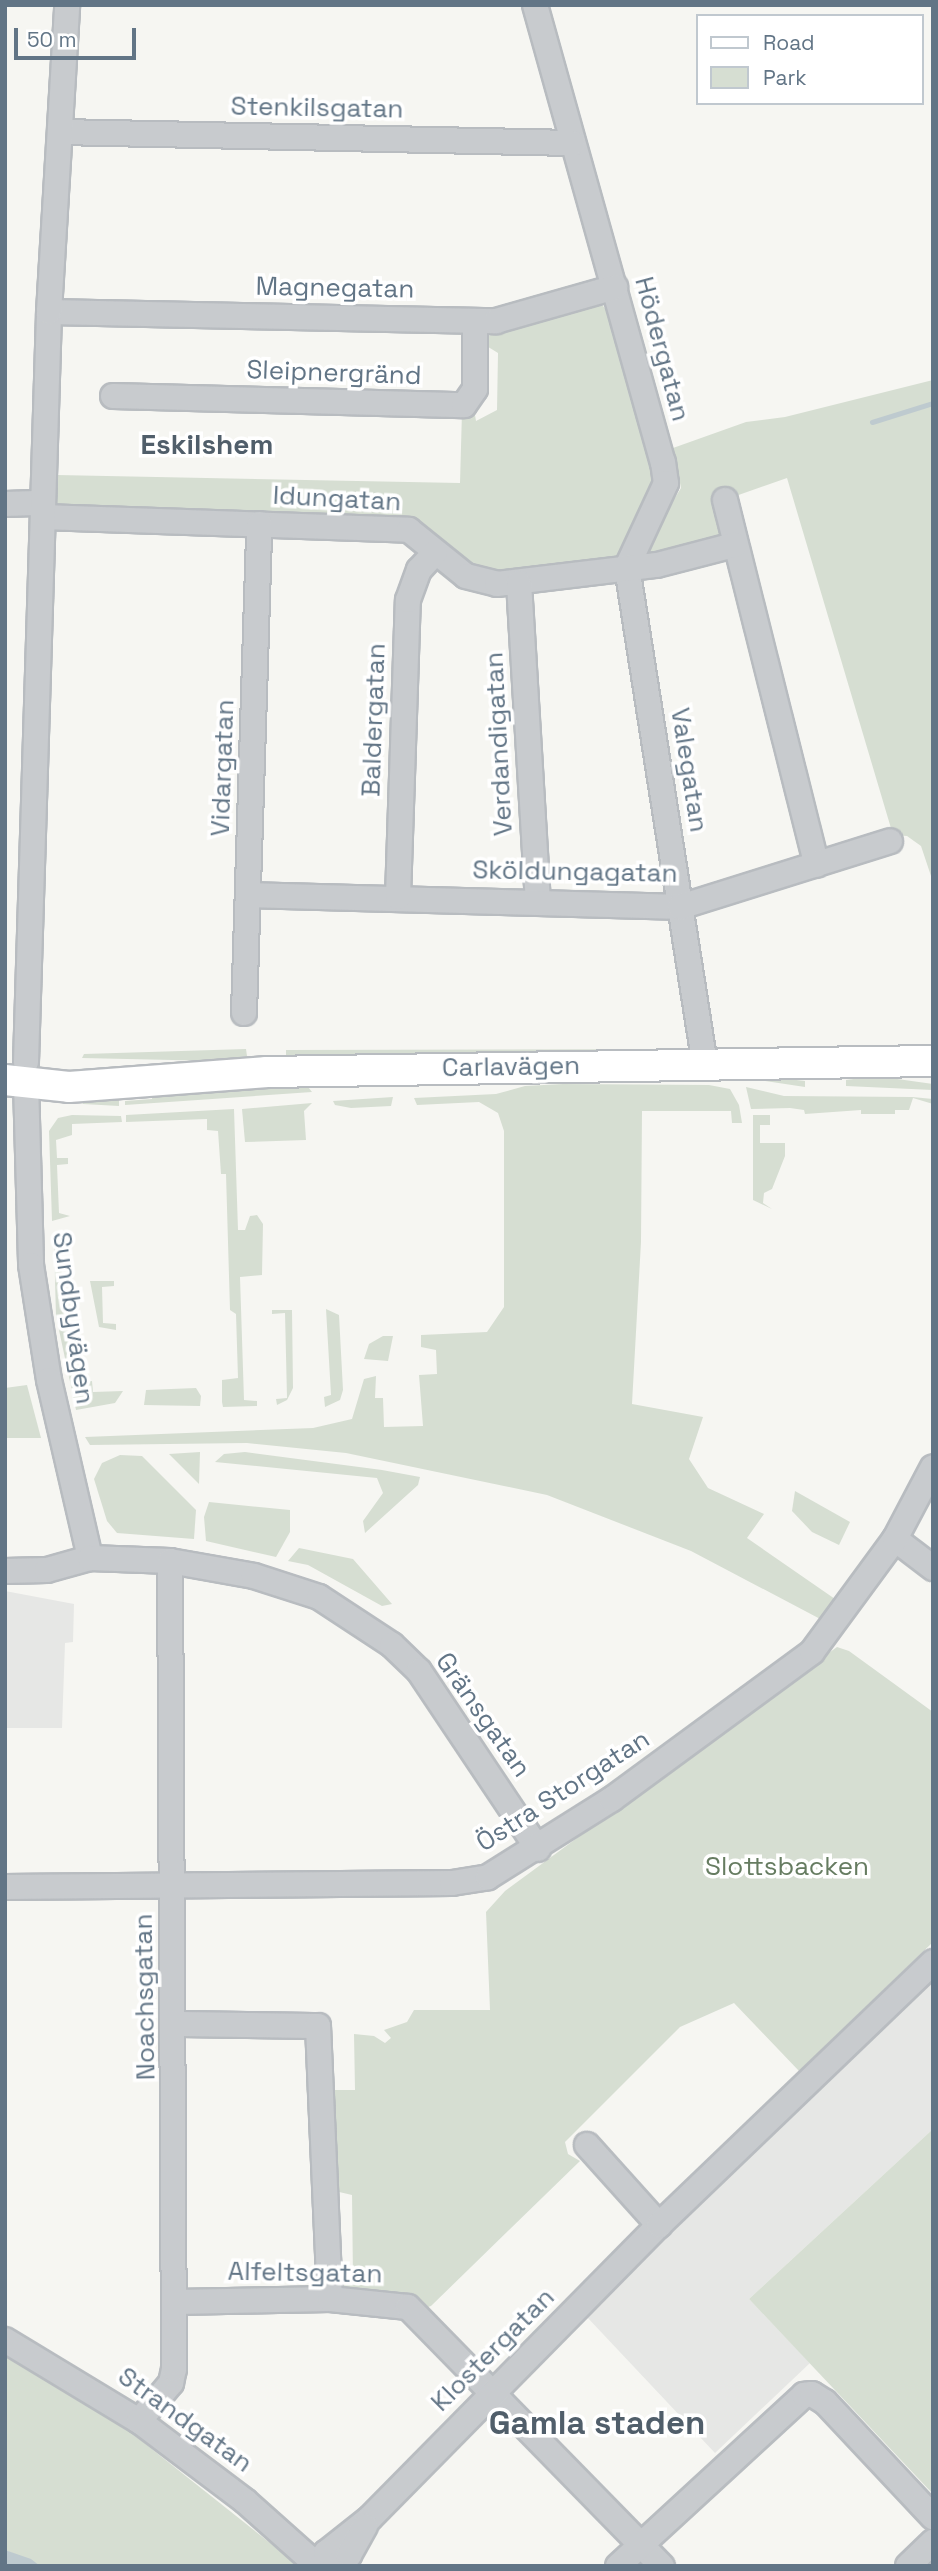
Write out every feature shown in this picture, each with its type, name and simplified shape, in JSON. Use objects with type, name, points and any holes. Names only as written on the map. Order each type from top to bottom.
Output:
[{"type":"main road","name":"Carlavägen","points":[[16,1071],[69,1087],[197,1078],[422,1068],[933,1061]]},
{"type":"main road","name":"Carlavägen","points":[[826,1063],[933,1077]]},
{"type":"street","name":"Sundbyvägen","points":[[67,5],[50,312],[16,1071],[31,1265],[49,1380],[90,1558]]},
{"type":"street","name":"Hödergatan","points":[[535,5],[615,287],[666,483],[627,567]]},
{"type":"street","name":"Stenkilsgatan","points":[[60,132],[573,142]]},
{"type":"street","name":"Magnegatan","points":[[50,312],[496,321],[615,287]]},
{"type":"street","name":"Sleipnergränd","points":[[113,396],[464,405],[475,389],[475,321]]},
{"type":"street","points":[[724,500],[817,865]]},
{"type":"street","name":"Idungatan","points":[[5,504],[43,510],[260,524],[409,530],[466,576],[519,583],[657,565],[734,545]]},
{"type":"street","name":"Vidargatan","points":[[244,1013],[260,524]]},
{"type":"street","name":"Baldergatan","points":[[398,897],[408,600],[419,570],[435,553]]},
{"type":"street","name":"Valegatan","points":[[627,567],[705,1065]]},
{"type":"street","name":"Verdandigatan","points":[[519,583],[538,901]]},
{"type":"street","name":"Sköldungagatan","points":[[249,895],[398,897],[680,907],[890,841]]},
{"type":"street","name":"Östra Storgatan","points":[[5,1886],[472,1881],[503,1870],[538,1849],[812,1652],[895,1539],[933,1467]]},
{"type":"street","points":[[895,1539],[933,1568]]},
{"type":"street","name":"Gränsgatan","points":[[5,1572],[47,1570],[90,1558],[170,1561],[285,1584],[319,1597],[392,1645],[438,1696],[538,1849]]},
{"type":"street","name":"Noachsgatan","points":[[139,2421],[171,2383],[175,2302],[176,2024],[170,1561]]},
{"type":"street","name":"Klostergatan","points":[[320,2566],[326,2553],[370,2518],[659,2225],[933,1962]]},
{"type":"street","points":[[176,2024],[317,2026],[330,2299]]},
{"type":"street","points":[[587,2145],[659,2225]]},
{"type":"street","name":"Alfeltsgatan","points":[[175,2302],[330,2299],[408,2307],[662,2566]]},
{"type":"street","name":"Strandgatan","points":[[5,2340],[139,2421],[245,2501],[320,2566]]},
{"type":"street","points":[[618,2566],[804,2395],[812,2394],[825,2402],[933,2517]]},
{"type":"street","name":"Klostergatan","points":[[335,2566],[349,2555],[370,2518]]},
{"type":"street","points":[[908,2566],[933,2542]]},
{"type":"shaded area","points":[[5,1591],[74,1604],[73,1642],[65,1643],[62,1728],[5,1728]]},
{"type":"shaded area","points":[[933,1979],[933,2129],[749,2299],[810,2363],[715,2453],[586,2316]]},
{"type":"shaded area","points":[[5,2550],[31,2559],[40,2566],[5,2566]]},
{"type":"green space","points":[[589,302],[601,304],[609,312],[656,481],[618,558],[494,573],[474,568],[440,540],[53,506],[57,475],[460,483],[462,411],[465,417],[475,415],[476,421],[497,410],[498,353],[485,345],[488,336]]},
{"type":"green space","points":[[933,380],[933,882],[921,846],[907,836],[893,835],[787,478],[730,498],[723,538],[647,557],[644,548],[681,488],[673,448],[746,422],[785,417]]},
{"type":"green space","points":[[246,1049],[247,1056],[218,1061],[82,1058],[84,1054]]},
{"type":"green space","points":[[688,1049],[315,1059],[286,1056],[286,1050]]},
{"type":"green space","points":[[762,1076],[805,1081],[805,1087],[745,1078]]},
{"type":"green space","points":[[876,1076],[933,1084],[933,1090],[846,1086],[846,1080]]},
{"type":"green space","points":[[305,1083],[312,1092],[125,1105],[125,1101],[152,1099],[152,1095]]},
{"type":"green space","points":[[709,1085],[730,1089],[739,1105],[742,1123],[732,1123],[731,1111],[642,1111],[641,1242],[632,1404],[703,1417],[689,1459],[708,1488],[764,1514],[747,1538],[835,1599],[824,1621],[691,1551],[547,1495],[346,1453],[247,1443],[90,1445],[85,1437],[313,1428],[352,1419],[364,1379],[376,1376],[375,1398],[383,1398],[384,1427],[423,1426],[419,1375],[437,1374],[436,1350],[421,1347],[421,1335],[487,1332],[504,1307],[504,1131],[498,1113],[479,1102],[417,1105],[414,1098],[496,1094],[525,1086]]},
{"type":"green space","points":[[746,1087],[784,1096],[912,1097],[933,1099],[933,1104],[913,1098],[909,1110],[895,1110],[895,1114],[861,1114],[861,1110],[805,1114],[804,1110],[790,1108],[751,1109]]},
{"type":"green space","points":[[80,1096],[119,1096],[119,1106],[83,1104]]},
{"type":"green space","points":[[393,1097],[391,1106],[351,1108],[335,1105],[333,1101]]},
{"type":"green space","points":[[312,1103],[304,1111],[306,1140],[245,1142],[242,1109]]},
{"type":"green space","points":[[234,1109],[238,1230],[245,1230],[250,1216],[257,1215],[263,1224],[262,1275],[240,1277],[244,1400],[257,1401],[257,1406],[223,1407],[222,1380],[238,1378],[236,1314],[230,1310],[226,1174],[221,1174],[218,1131],[207,1130],[207,1119],[126,1122],[126,1115]]},
{"type":"green space","points":[[72,1115],[121,1116],[122,1122],[72,1124],[72,1135],[56,1140],[57,1158],[68,1158],[68,1164],[57,1165],[59,1213],[70,1216],[52,1221],[49,1131],[58,1118]]},
{"type":"green space","points":[[753,1115],[770,1115],[770,1125],[760,1125],[760,1143],[785,1143],[785,1156],[772,1189],[764,1193],[763,1203],[772,1209],[753,1200]]},
{"type":"green space","points":[[54,1243],[71,1247],[60,1249],[63,1292],[74,1291],[74,1297],[63,1299],[71,1340],[81,1339],[82,1345],[72,1347],[77,1383],[92,1381],[93,1392],[123,1391],[115,1403],[76,1410],[56,1316]]},
{"type":"green space","points":[[90,1281],[114,1281],[114,1286],[102,1287],[103,1323],[116,1324],[116,1330],[99,1327]]},
{"type":"green space","points":[[326,1309],[339,1315],[343,1390],[340,1400],[325,1407],[324,1397],[331,1395]]},
{"type":"green space","points":[[272,1310],[292,1310],[293,1388],[287,1400],[277,1405],[276,1399],[287,1398],[285,1313],[272,1314]]},
{"type":"green space","points":[[383,1336],[393,1336],[388,1361],[364,1359],[369,1344]]},
{"type":"green space","points":[[27,1385],[41,1438],[5,1438],[5,1388]]},
{"type":"green space","points":[[196,1388],[201,1396],[200,1406],[144,1405],[146,1390]]},
{"type":"green space","points":[[200,1452],[199,1484],[169,1454]]},
{"type":"green space","points":[[245,1452],[420,1477],[418,1485],[365,1533],[363,1521],[383,1493],[377,1478],[215,1462],[224,1454]]},
{"type":"green space","points":[[120,1455],[142,1456],[196,1510],[194,1539],[117,1533],[107,1521],[94,1479],[102,1463]]},
{"type":"green space","points":[[795,1491],[850,1522],[839,1545],[812,1532],[792,1511]]},
{"type":"green space","points":[[209,1502],[290,1510],[290,1532],[276,1557],[206,1541],[204,1517]]},
{"type":"green space","points":[[299,1548],[353,1559],[392,1604],[382,1606],[308,1565],[288,1561]]},
{"type":"green space","name":"Slottsbacken","points":[[837,1647],[849,1651],[933,1712],[933,1942],[799,2071],[734,2003],[680,2027],[565,2142],[568,2154],[580,2161],[431,2306],[425,2308],[395,2293],[348,2293],[339,2288],[336,2280],[353,2280],[352,2195],[335,2191],[335,2090],[355,2090],[354,2034],[374,2036],[385,2043],[391,2038],[384,2030],[407,2022],[414,2010],[490,2010],[486,1912],[505,1891]]},
{"type":"green space","points":[[933,2129],[933,2494],[749,2299]]},
{"type":"green space","points":[[5,2354],[119,2423],[299,2566],[40,2566],[5,2550]]},
{"type":"waterway","points":[[872,422],[933,403]]},
{"type":"district","name":"Eskilshem","points":[[207,444]]},
{"type":"district","name":"Gamla staden","points":[[597,2424]]}]
